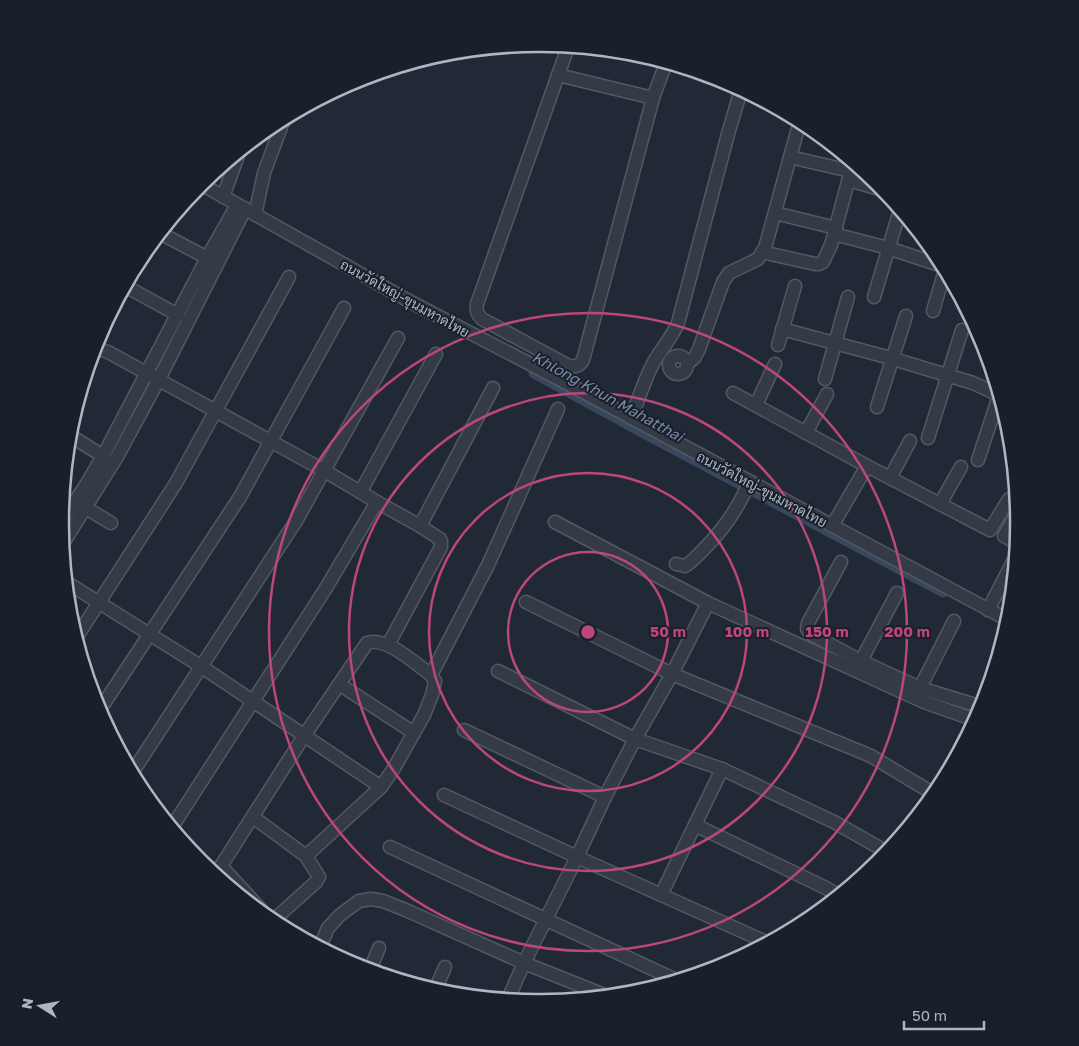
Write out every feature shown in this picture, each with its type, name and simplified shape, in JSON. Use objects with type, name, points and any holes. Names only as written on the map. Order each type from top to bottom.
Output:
[{"type":"street","points":[[565,54],[476,309],[477,314],[482,319],[569,366],[576,366],[582,360],[652,98],[663,70]]},
{"type":"street","points":[[558,74],[652,98]]},
{"type":"street","points":[[632,418],[655,360],[674,333],[678,323],[739,97]]},
{"type":"street","points":[[655,360],[669,363],[670,370],[674,374],[684,373],[699,349],[723,282],[729,273],[758,259],[765,248],[798,130]]},
{"type":"street","points":[[70,501],[103,456],[178,315],[230,227],[243,211],[264,173],[280,131]]},
{"type":"street","points":[[762,252],[819,264],[823,262],[831,245],[850,171],[790,157]]},
{"type":"street","points":[[223,196],[235,164]]},
{"type":"street","name":"ถนนวัดใหญ่-ขุนมหาดไทย","points":[[209,188],[243,211],[632,418],[748,485],[832,526],[1001,616]]},
{"type":"street","points":[[775,213],[931,262]]},
{"type":"street","points":[[874,296],[897,218]]},
{"type":"street","points":[[167,236],[212,260]]},
{"type":"street","points":[[69,534],[118,454],[158,381],[212,260]]},
{"type":"street","points":[[81,630],[176,483],[290,277]]},
{"type":"street","points":[[933,311],[942,280]]},
{"type":"street","points":[[778,345],[795,286]]},
{"type":"street","points":[[131,289],[178,315]]},
{"type":"street","points":[[825,379],[848,297]]},
{"type":"street","points":[[105,702],[240,498],[344,308]]},
{"type":"street","points":[[876,407],[906,316]]},
{"type":"street","points":[[782,329],[973,382],[991,391]]},
{"type":"street","points":[[928,438],[962,330]]},
{"type":"street","points":[[137,766],[296,521],[398,338]]},
{"type":"street","points":[[102,350],[324,471],[437,536],[442,544],[388,645]]},
{"type":"street","points":[[361,492],[436,354]]},
{"type":"street","points":[[756,405],[776,364]]},
{"type":"street","points":[[420,526],[494,388]]},
{"type":"street","points":[[733,393],[990,530],[1009,498]]},
{"type":"street","points":[[806,432],[827,394]]},
{"type":"street","points":[[978,460],[995,407]]},
{"type":"street","points":[[431,675],[488,565],[558,409]]},
{"type":"street","points":[[77,440],[103,456]]},
{"type":"street","points":[[890,478],[910,441]]},
{"type":"street","points":[[832,526],[868,466]]},
{"type":"street","points":[[940,504],[961,467]]},
{"type":"street","points":[[676,564],[685,566],[690,563],[715,539],[740,503],[748,485]]},
{"type":"street","points":[[176,821],[326,588],[376,502]]},
{"type":"street","points":[[86,508],[111,523]]},
{"type":"street","points":[[554,522],[708,603],[916,699],[967,717]]},
{"type":"street","points":[[1009,539],[1004,536],[1010,526]]},
{"type":"street","points":[[841,562],[808,623],[807,630],[861,661],[920,688],[974,704]]},
{"type":"street","points":[[988,610],[1007,573]]},
{"type":"street","points":[[73,587],[202,667],[381,787]]},
{"type":"street","points":[[861,661],[897,593]]},
{"type":"street","points":[[526,602],[672,674],[871,756],[927,790]]},
{"type":"street","points":[[511,992],[605,797],[708,603]]},
{"type":"street","points":[[920,688],[954,621]]},
{"type":"street","points":[[219,868],[304,736],[367,643],[376,642],[388,645],[431,675],[435,681],[424,714],[394,768],[381,787],[306,856]]},
{"type":"street","points":[[498,671],[635,739],[722,769],[834,822],[880,848]]},
{"type":"street","points":[[340,684],[414,733]]},
{"type":"street","points":[[464,730],[605,797]]},
{"type":"street","points":[[661,895],[722,769]]},
{"type":"street","points":[[444,795],[759,939]]},
{"type":"street","points":[[253,816],[306,856],[319,877],[318,880],[279,914]]},
{"type":"street","points":[[695,825],[832,891]]},
{"type":"street","points":[[390,847],[666,976]]},
{"type":"street","points":[[323,940],[328,928],[340,915],[358,901],[371,899],[383,901],[524,963],[580,991]]},
{"type":"street","points":[[373,963],[379,948]]},
{"type":"street","points":[[439,982],[445,967]]},
{"type":"waterway","name":"Khlong Khun Mahatthai","points":[[534,373],[943,592]]}]
